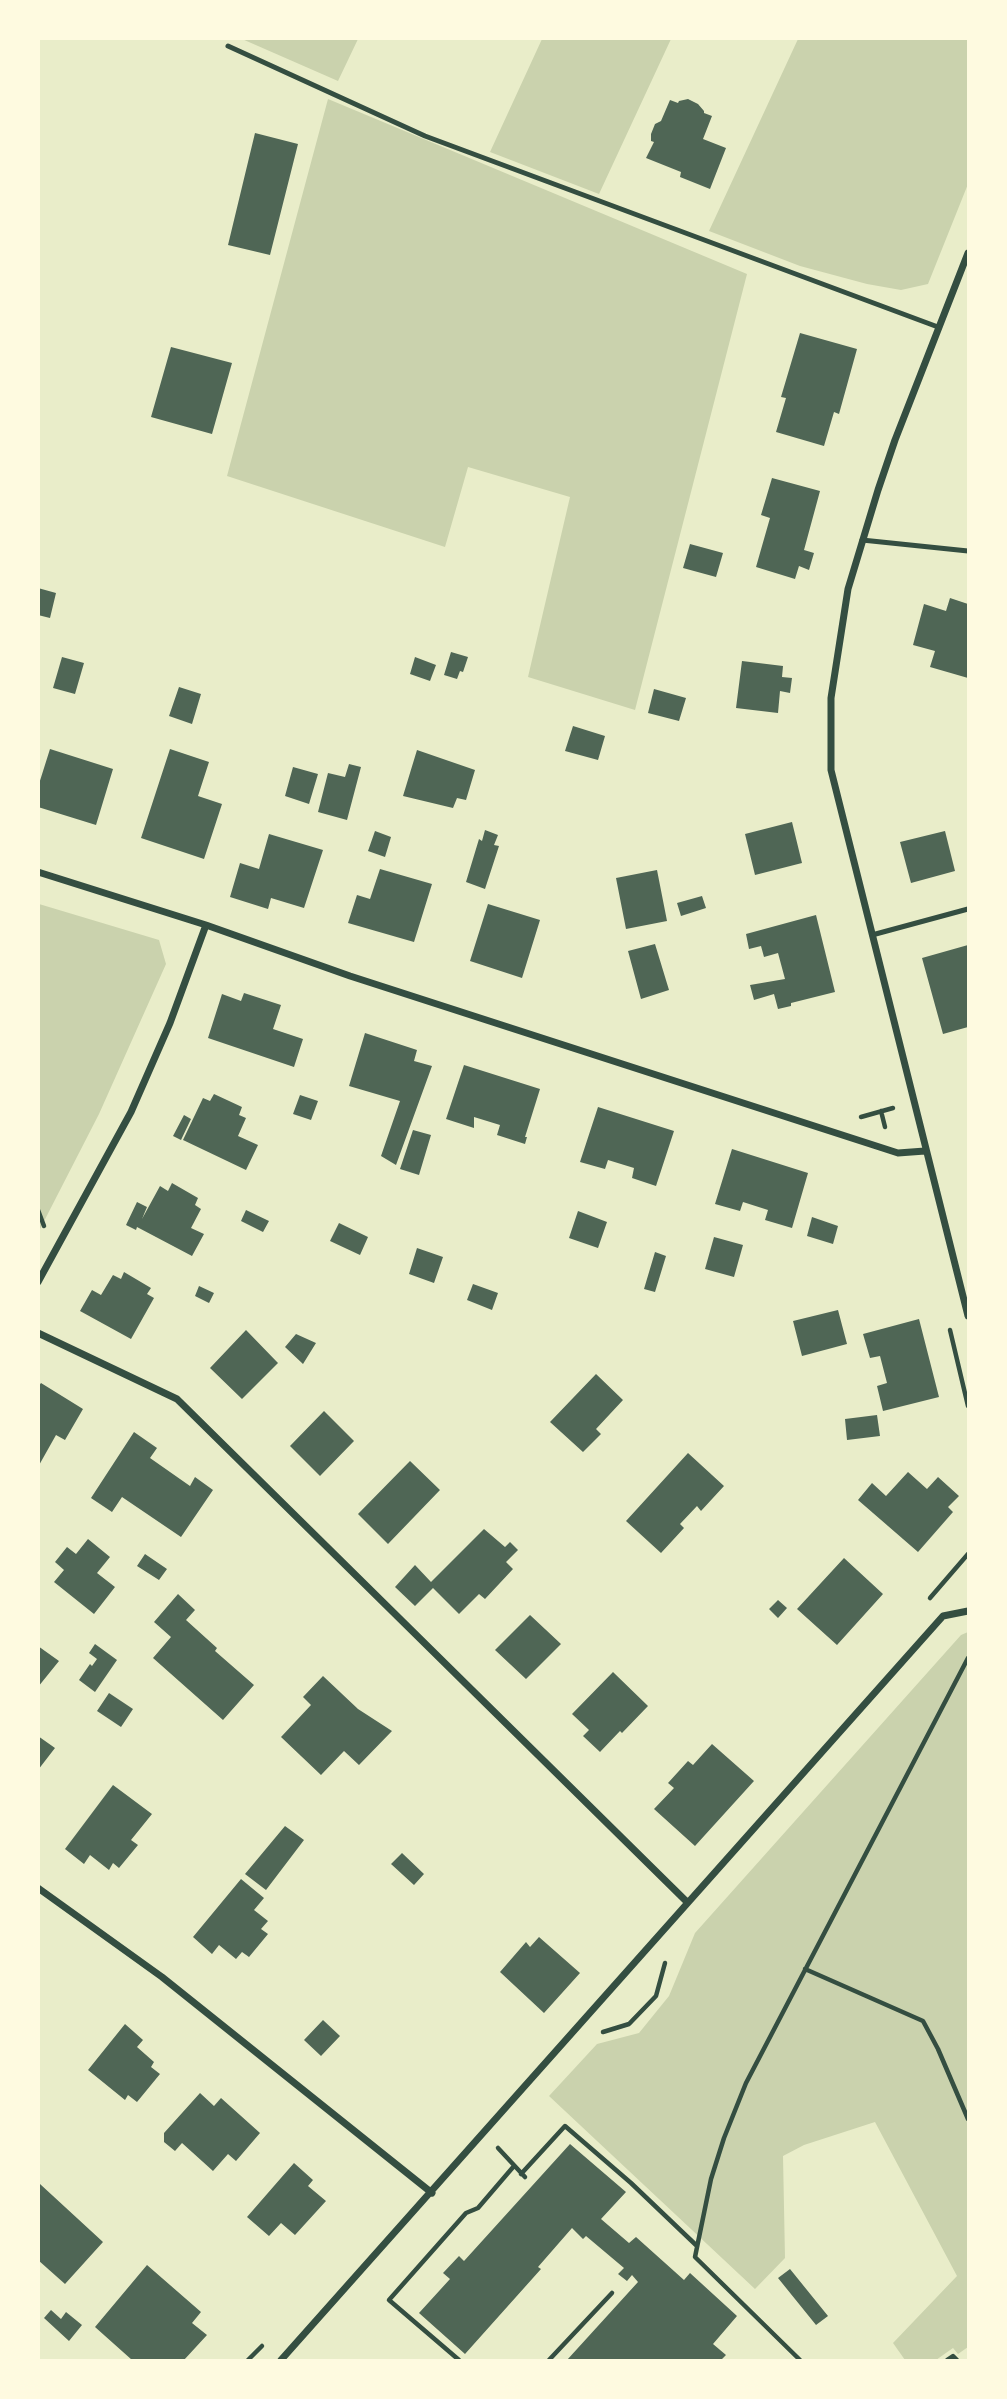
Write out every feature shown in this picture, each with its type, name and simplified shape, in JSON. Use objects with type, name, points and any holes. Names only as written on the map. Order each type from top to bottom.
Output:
[{"type":"street","points":[[968,253],[895,439],[862,540],[848,589],[831,698],[831,770],[968,1317]]},
{"type":"street","points":[[38,872],[898,1153],[925,1151]]},
{"type":"street","points":[[38,1282],[131,1112],[170,1023],[206,925]]},
{"type":"street","points":[[38,1333],[177,1399],[687,1902]]},
{"type":"street","points":[[281,2361],[943,1616],[968,1611]]},
{"type":"street","points":[[38,1888],[162,1978],[432,2193]]},
{"type":"lane","points":[[228,46],[425,136],[938,327]]},
{"type":"lane","points":[[862,540],[968,551]]},
{"type":"lane","points":[[872,935],[968,909]]},
{"type":"path","points":[[800,2361],[695,2257],[711,2179],[746,2083],[968,1658]]},
{"type":"path","points":[[805,1969],[923,2021],[968,2119]]},
{"type":"path","points":[[497,2147],[522,2176],[565,2126],[698,2246]]},
{"type":"path","points":[[459,2361],[389,2300],[466,2213],[478,2208],[514,2166]]},
{"type":"path","points":[[550,2361],[612,2293]]},
{"type":"path","points":[[947,2361],[953,2356],[957,2361]]},
{"type":"green space","points":[[242,39],[358,39],[338,81]]},
{"type":"green space","points":[[542,39],[671,39],[599,194],[490,152]]},
{"type":"green space","points":[[798,39],[968,39],[968,184],[928,284],[901,290],[867,284],[800,266],[709,231]]},
{"type":"green space","points":[[328,99],[747,274],[635,710],[528,677],[570,497],[468,467],[445,547],[227,476]]},
{"type":"green space","points":[[39,904],[159,940],[166,964],[99,1114],[39,1231]]},
{"type":"green space","points":[[968,1632],[968,2347],[958,2354],[953,2348],[936,2360],[905,2360],[893,2343],[957,2276],[875,2122],[804,2145],[783,2156],[785,2258],[755,2289],[549,2096],[597,2044],[639,2033],[669,1996],[695,1933],[961,1635]]},
{"type":"building","points":[[688,99],[698,104],[704,113],[712,116],[703,139],[726,148],[710,189],[680,177],[681,172],[646,158],[654,142],[651,141],[651,134],[655,124],[661,121],[670,100],[678,103]]},
{"type":"building","points":[[255,133],[298,144],[270,255],[228,245]]},
{"type":"building","points":[[800,333],[857,349],[839,414],[834,412],[824,446],[776,432],[786,398],[781,397]]},
{"type":"building","points":[[171,347],[232,363],[212,434],[151,417]]},
{"type":"building","points":[[772,478],[820,491],[804,550],[814,553],[809,570],[799,566],[795,579],[756,567],[770,518],[761,515]]},
{"type":"building","points":[[690,544],[723,553],[716,577],[683,568]]},
{"type":"building","points":[[38,588],[56,593],[50,618],[38,615]]},
{"type":"building","points":[[950,598],[968,604],[968,678],[930,667],[935,651],[913,645],[924,604],[946,611]]},
{"type":"building","points":[[451,652],[468,657],[463,672],[460,671],[457,679],[444,675]]},
{"type":"building","points":[[62,657],[84,663],[75,694],[53,688]]},
{"type":"building","points":[[415,657],[436,665],[430,681],[410,674]]},
{"type":"building","points":[[742,661],[783,666],[782,677],[792,678],[790,693],[780,691],[778,713],[736,708]]},
{"type":"building","points":[[179,687],[201,694],[192,724],[169,716]]},
{"type":"building","points":[[654,689],[686,698],[679,721],[648,713]]},
{"type":"building","points":[[573,726],[605,736],[598,760],[565,751]]},
{"type":"building","points":[[50,749],[113,769],[96,825],[38,807],[38,787]]},
{"type":"building","points":[[170,749],[209,762],[198,796],[222,804],[204,859],[141,838]]},
{"type":"building","points":[[417,750],[475,770],[466,800],[457,798],[453,808],[403,796]]},
{"type":"building","points":[[349,764],[361,767],[347,820],[318,812],[328,773],[345,777]]},
{"type":"building","points":[[293,767],[318,774],[309,804],[285,796]]},
{"type":"building","points":[[792,822],[802,863],[755,875],[745,834]]},
{"type":"building","points":[[485,830],[498,835],[494,845],[499,846],[485,889],[466,882],[479,839],[482,841]]},
{"type":"building","points":[[375,831],[391,837],[385,857],[368,851]]},
{"type":"building","points":[[945,831],[955,871],[911,883],[900,842]]},
{"type":"building","points":[[269,834],[323,850],[304,908],[271,898],[268,909],[230,897],[240,863],[259,869]]},
{"type":"building","points":[[380,869],[432,884],[414,942],[348,923],[357,895],[370,899]]},
{"type":"building","points":[[657,870],[667,921],[626,929],[616,878]]},
{"type":"building","points":[[702,896],[706,908],[681,916],[677,903]]},
{"type":"building","points":[[488,904],[540,920],[522,978],[470,961]]},
{"type":"building","points":[[816,915],[835,992],[778,1009],[774,994],[754,1000],[750,985],[785,979],[778,953],[764,957],[761,946],[749,949],[746,934]]},
{"type":"building","points":[[655,944],[669,990],[641,999],[628,951]]},
{"type":"building","points":[[968,945],[968,1027],[943,1034],[922,958]]},
{"type":"building","points":[[244,993],[281,1005],[273,1029],[303,1039],[294,1067],[208,1038],[222,994],[241,1001]]},
{"type":"building","points":[[365,1033],[417,1050],[414,1061],[432,1066],[396,1165],[381,1156],[400,1101],[349,1086]]},
{"type":"building","points":[[464,1065],[540,1089],[525,1144],[497,1135],[500,1125],[474,1117],[474,1128],[446,1119]]},
{"type":"building","points":[[214,1094],[242,1107],[239,1115],[246,1118],[238,1136],[258,1145],[246,1170],[183,1140],[203,1098],[210,1101]]},
{"type":"building","points":[[300,1095],[318,1101],[311,1120],[293,1114]]},
{"type":"building","points":[[598,1107],[674,1131],[656,1186],[632,1178],[634,1168],[608,1160],[605,1169],[580,1162]]},
{"type":"building","points":[[184,1115],[191,1119],[181,1140],[173,1136]]},
{"type":"building","points":[[413,1130],[431,1135],[419,1175],[400,1169]]},
{"type":"building","points":[[732,1149],[808,1173],[792,1228],[765,1220],[768,1210],[743,1202],[740,1211],[715,1204]]},
{"type":"building","points":[[172,1183],[198,1198],[195,1205],[201,1209],[191,1228],[204,1234],[192,1256],[137,1227],[136,1230],[126,1225],[137,1202],[147,1207],[142,1219],[160,1186],[168,1191]]},
{"type":"building","points":[[246,1210],[269,1221],[263,1232],[241,1221]]},
{"type":"building","points":[[578,1211],[607,1222],[598,1248],[569,1238]]},
{"type":"building","points":[[812,1217],[838,1226],[833,1244],[807,1236]]},
{"type":"building","points":[[339,1223],[368,1237],[360,1255],[330,1241]]},
{"type":"building","points":[[714,1237],[743,1245],[734,1277],[705,1269]]},
{"type":"building","points":[[417,1248],[443,1257],[434,1283],[409,1274]]},
{"type":"building","points":[[655,1252],[666,1256],[655,1292],[644,1289]]},
{"type":"building","points":[[124,1272],[151,1288],[147,1294],[154,1298],[131,1339],[80,1311],[92,1290],[101,1295],[113,1275],[121,1279]]},
{"type":"building","points":[[473,1284],[498,1293],[492,1310],[467,1300]]},
{"type":"building","points":[[199,1286],[214,1293],[209,1303],[195,1296]]},
{"type":"building","points":[[838,1310],[847,1344],[802,1356],[793,1321]]},
{"type":"building","points":[[919,1319],[939,1397],[883,1411],[877,1386],[887,1383],[880,1356],[870,1358],[863,1334]]},
{"type":"building","points":[[246,1330],[278,1363],[242,1399],[210,1368]]},
{"type":"building","points":[[296,1334],[316,1343],[303,1364],[285,1347]]},
{"type":"building","points":[[596,1374],[623,1400],[596,1429],[601,1434],[583,1452],[550,1422]]},
{"type":"building","points":[[41,1383],[83,1409],[65,1440],[56,1435],[38,1467],[38,1387]]},
{"type":"building","points":[[324,1411],[354,1441],[320,1476],[290,1446]]},
{"type":"building","points":[[877,1415],[880,1436],[847,1440],[845,1419]]},
{"type":"building","points":[[134,1432],[157,1448],[150,1458],[190,1486],[195,1477],[213,1490],[181,1537],[122,1497],[112,1512],[91,1498]]},
{"type":"building","points":[[688,1453],[724,1486],[701,1511],[697,1506],[680,1524],[684,1528],[661,1553],[626,1521]]},
{"type":"building","points":[[410,1461],[440,1490],[388,1544],[358,1514]]},
{"type":"building","points":[[908,1472],[927,1489],[938,1477],[959,1496],[948,1507],[953,1512],[918,1552],[858,1500],[872,1483],[886,1496]]},
{"type":"building","points":[[484,1529],[505,1547],[510,1542],[518,1550],[506,1562],[513,1569],[485,1599],[479,1594],[459,1614],[433,1588],[415,1606],[395,1587],[415,1565],[431,1582]]},
{"type":"building","points":[[88,1539],[110,1557],[97,1573],[115,1587],[94,1614],[54,1582],[64,1570],[55,1562],[67,1547],[76,1554]]},
{"type":"building","points":[[145,1554],[167,1569],[159,1580],[137,1566]]},
{"type":"building","points":[[844,1558],[883,1594],[837,1645],[797,1609]]},
{"type":"building","points":[[178,1594],[195,1610],[186,1620],[217,1648],[215,1651],[254,1685],[223,1720],[153,1658],[171,1637],[154,1622]]},
{"type":"building","points":[[778,1600],[787,1608],[778,1618],[769,1609]]},
{"type":"building","points":[[530,1615],[561,1644],[526,1679],[495,1650]]},
{"type":"building","points":[[95,1644],[117,1660],[95,1692],[79,1680],[97,1659],[89,1653]]},
{"type":"building","points":[[38,1646],[59,1661],[38,1687]]},
{"type":"building","points":[[613,1672],[648,1706],[600,1752],[583,1736],[589,1730],[572,1714]]},
{"type":"building","points":[[323,1676],[358,1709],[392,1731],[359,1765],[344,1751],[321,1775],[281,1737],[311,1705],[303,1697]]},
{"type":"building","points":[[109,1693],[133,1709],[121,1727],[97,1711]]},
{"type":"building","points":[[38,1736],[55,1748],[38,1770]]},
{"type":"building","points":[[712,1744],[754,1781],[695,1846],[654,1809],[674,1788],[668,1783],[688,1761],[693,1765]]},
{"type":"building","points":[[113,1785],[152,1814],[131,1840],[138,1845],[119,1868],[113,1863],[109,1870],[90,1855],[84,1864],[65,1849]]},
{"type":"building","points":[[285,1826],[304,1840],[266,1890],[245,1874]]},
{"type":"building","points":[[402,1853],[424,1874],[414,1885],[391,1864]]},
{"type":"building","points":[[241,1879],[264,1898],[254,1910],[268,1921],[261,1929],[268,1934],[249,1957],[242,1952],[236,1959],[219,1945],[212,1954],[193,1937]]},
{"type":"building","points":[[539,1937],[580,1973],[544,2013],[500,1972],[526,1942],[530,1947]]},
{"type":"building","points":[[323,2020],[340,2036],[321,2056],[304,2040]]},
{"type":"building","points":[[125,2024],[143,2040],[137,2047],[154,2062],[151,2067],[160,2074],[137,2102],[128,2095],[125,2100],[88,2070]]},
{"type":"building","points":[[200,2093],[214,2106],[221,2098],[260,2133],[236,2161],[228,2154],[213,2171],[182,2143],[175,2151],[164,2142],[164,2133]]},
{"type":"building","points":[[570,2144],[626,2192],[601,2219],[629,2243],[636,2237],[684,2280],[690,2273],[737,2316],[713,2344],[726,2355],[721,2360],[567,2360],[638,2282],[632,2275],[627,2281],[618,2274],[624,2268],[586,2236],[583,2239],[572,2228],[538,2267],[541,2269],[465,2354],[419,2313],[450,2279],[443,2273],[459,2256],[464,2261]]},
{"type":"building","points":[[294,2163],[313,2180],[308,2186],[326,2201],[295,2235],[281,2223],[269,2236],[247,2217]]},
{"type":"building","points":[[40,2184],[103,2242],[65,2284],[38,2260]]},
{"type":"building","points":[[147,2265],[201,2312],[192,2323],[207,2335],[184,2360],[132,2360],[95,2327]]},
{"type":"building","points":[[790,2269],[828,2316],[816,2325],[778,2278]]},
{"type":"building","points":[[51,2310],[61,2319],[66,2312],[82,2325],[69,2341],[44,2318]]}]
